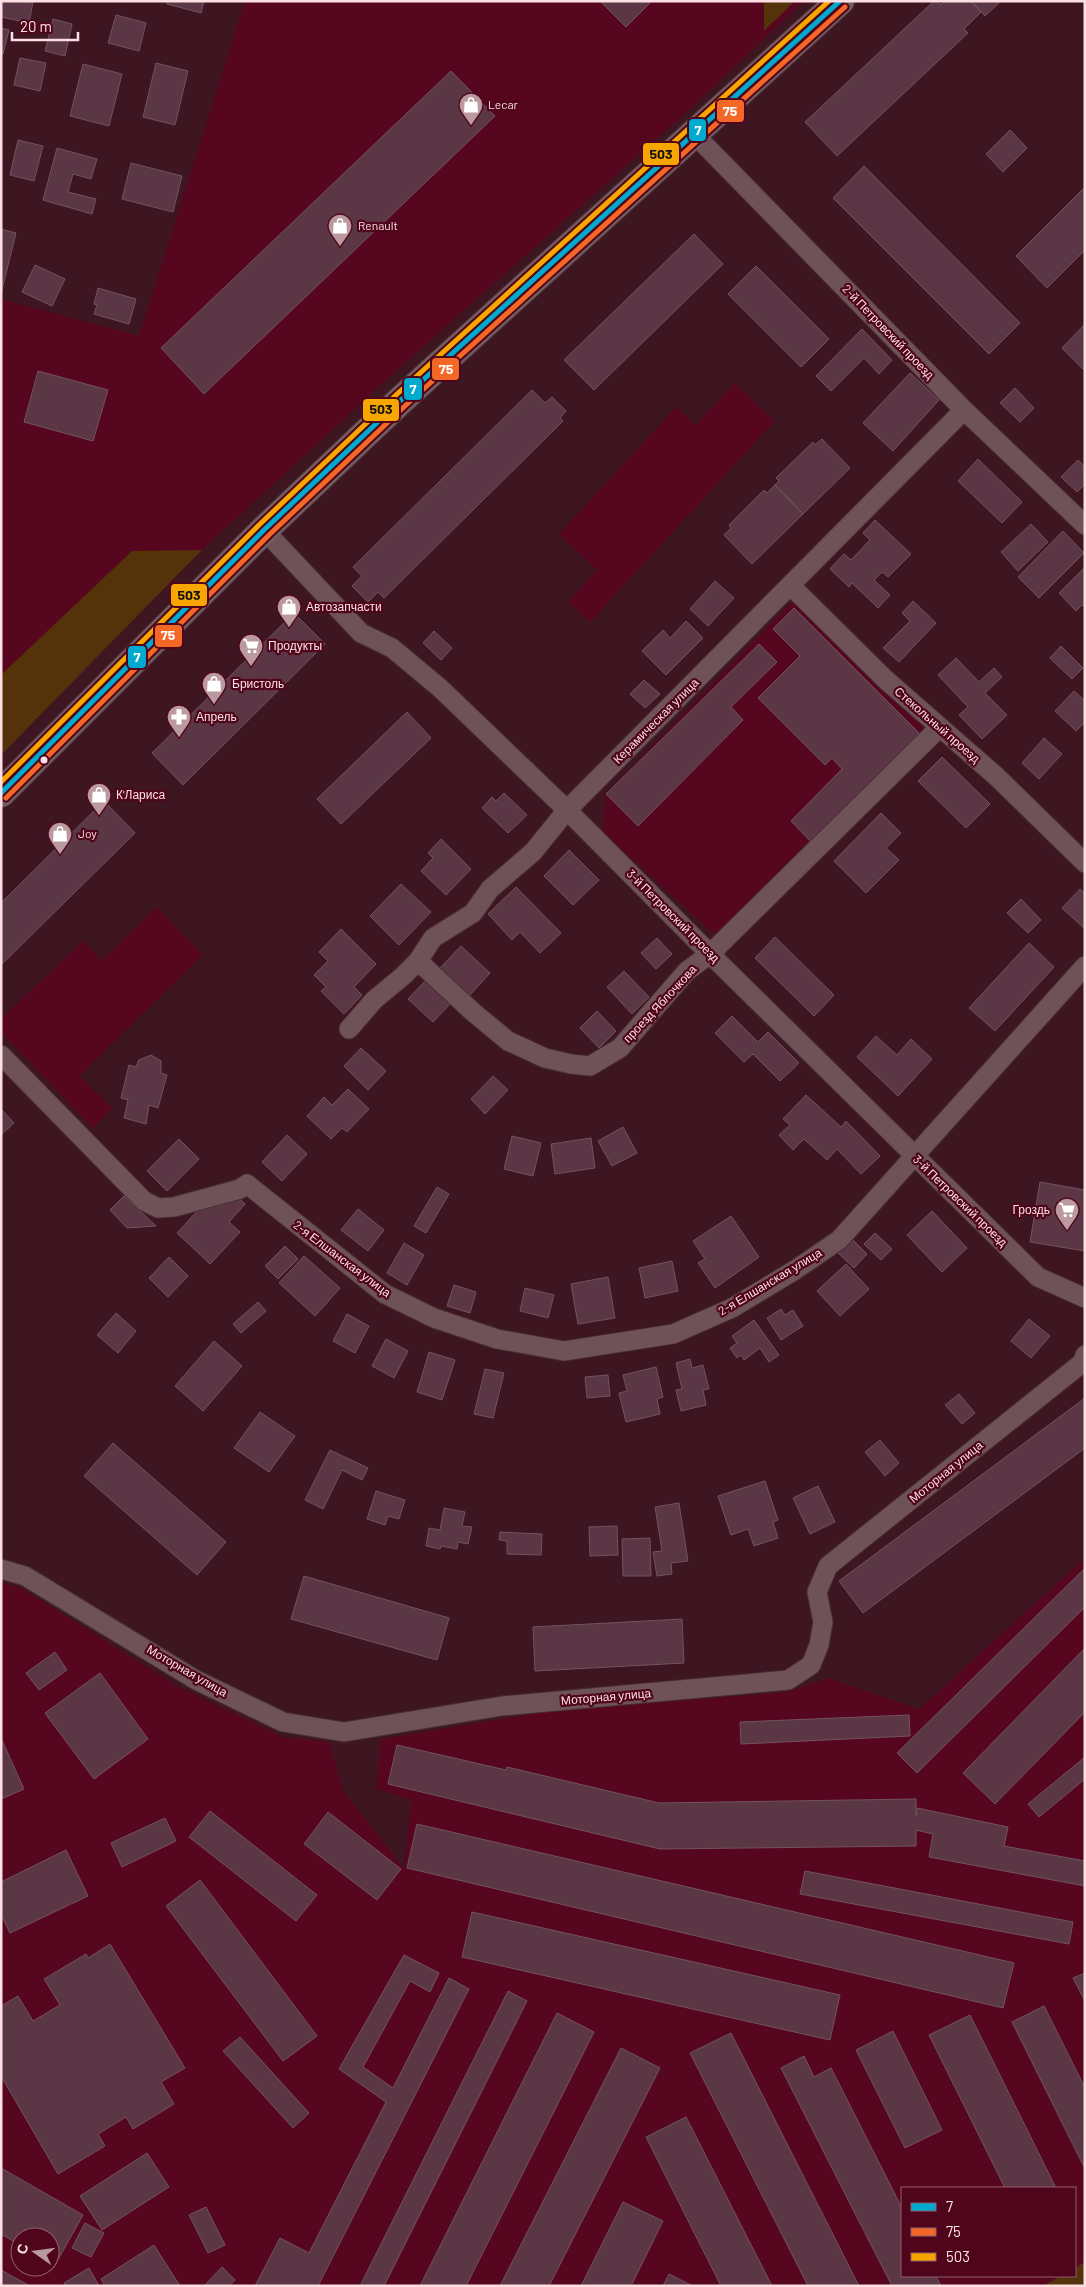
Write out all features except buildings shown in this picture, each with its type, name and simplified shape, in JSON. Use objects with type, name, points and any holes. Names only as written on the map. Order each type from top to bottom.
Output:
[{"type":"main road","points":[[1,793],[264,530],[401,400],[695,135],[840,1]]},
{"type":"street","name":"2-й Петровский проезд","points":[[695,135],[964,410],[1085,525]]},
{"type":"street","name":"Керамическая улица","points":[[349,1030],[374,1000],[418,961],[433,938],[473,913],[490,889],[534,852],[567,810],[964,410]]},
{"type":"street","name":"3-й Петровский проезд","points":[[264,530],[361,633],[392,648],[440,688],[567,810],[710,954],[1038,1277],[1085,1298]]},
{"type":"street","name":"Стекольный проезд","points":[[791,586],[885,679],[997,777],[1085,863]]},
{"type":"street","name":"проезд Яблочкова","points":[[418,961],[508,1041],[545,1058],[590,1066],[620,1048],[687,972],[710,954],[939,728]]},
{"type":"street","name":"2-я Елшанская улица","points":[[1,1055],[144,1201],[158,1208],[174,1207],[240,1189],[247,1184],[385,1294],[434,1318],[497,1339],[564,1351],[673,1334],[732,1308],[795,1270],[838,1240],[1085,966]]},
{"type":"street","name":"Моторная улица","points":[[1,1569],[25,1576],[103,1625],[129,1638],[205,1684],[283,1722],[335,1731],[344,1732],[502,1706],[788,1680],[811,1665],[819,1645],[823,1622],[817,1592],[828,1566],[1082,1363],[1085,1355]]},
{"type":"shaded area","points":[[245,1],[804,1],[692,107],[397,370],[202,550],[1,755],[1,299],[139,336]]},
{"type":"shaded area","points":[[764,1],[795,1],[764,31]]},
{"type":"shaded area","points":[[734,383],[775,421],[590,622],[568,602],[597,570],[559,534],[676,407],[696,425]]},
{"type":"shaded area","points":[[202,550],[1,755],[1,675],[132,551]]},
{"type":"shaded area","points":[[793,601],[928,726],[716,936],[602,831],[606,794]]},
{"type":"shaded area","points":[[157,907],[203,955],[79,1076],[112,1108],[93,1128],[1,1032],[1,1019],[83,941],[102,960]]},
{"type":"shaded area","points":[[1085,1558],[1085,2262],[1076,2267],[1076,2187],[901,2187],[901,2277],[1059,2277],[1043,2286],[1,2286],[1,1582],[23,1589],[179,1687],[285,1738],[329,1741],[343,1790],[404,1869],[411,1800],[376,1789],[381,1739],[549,1711],[788,1692],[828,1678],[919,1709]]},
{"type":"shaded area","points":[[1085,2262],[1085,2286],[1043,2286],[1059,2277],[1076,2277],[1076,2267]]},
{"type":"transit line","name":"503","points":[[1,782],[259,525],[396,395],[829,1]]},
{"type":"transit line","name":"7","points":[[1,793],[264,530],[401,400],[840,1]]},
{"type":"transit line","name":"75","points":[[6,798],[269,535],[406,405],[845,7]]},
{"type":"place","name":"Lecar","points":[[471,126]]},
{"type":"place","name":"Renault","points":[[340,247]]},
{"type":"place","name":"Автозапчасти","points":[[289,628]]},
{"type":"place","name":"Продукты","points":[[251,667]]},
{"type":"place","name":"Бристоль","points":[[214,705]]},
{"type":"place","name":"Апрель","points":[[179,738]]},
{"type":"place","name":"К'Лариса","points":[[99,816]]},
{"type":"place","name":"Joy","points":[[60,855]]},
{"type":"place","name":"Гроздь","points":[[1067,1231]]}]
